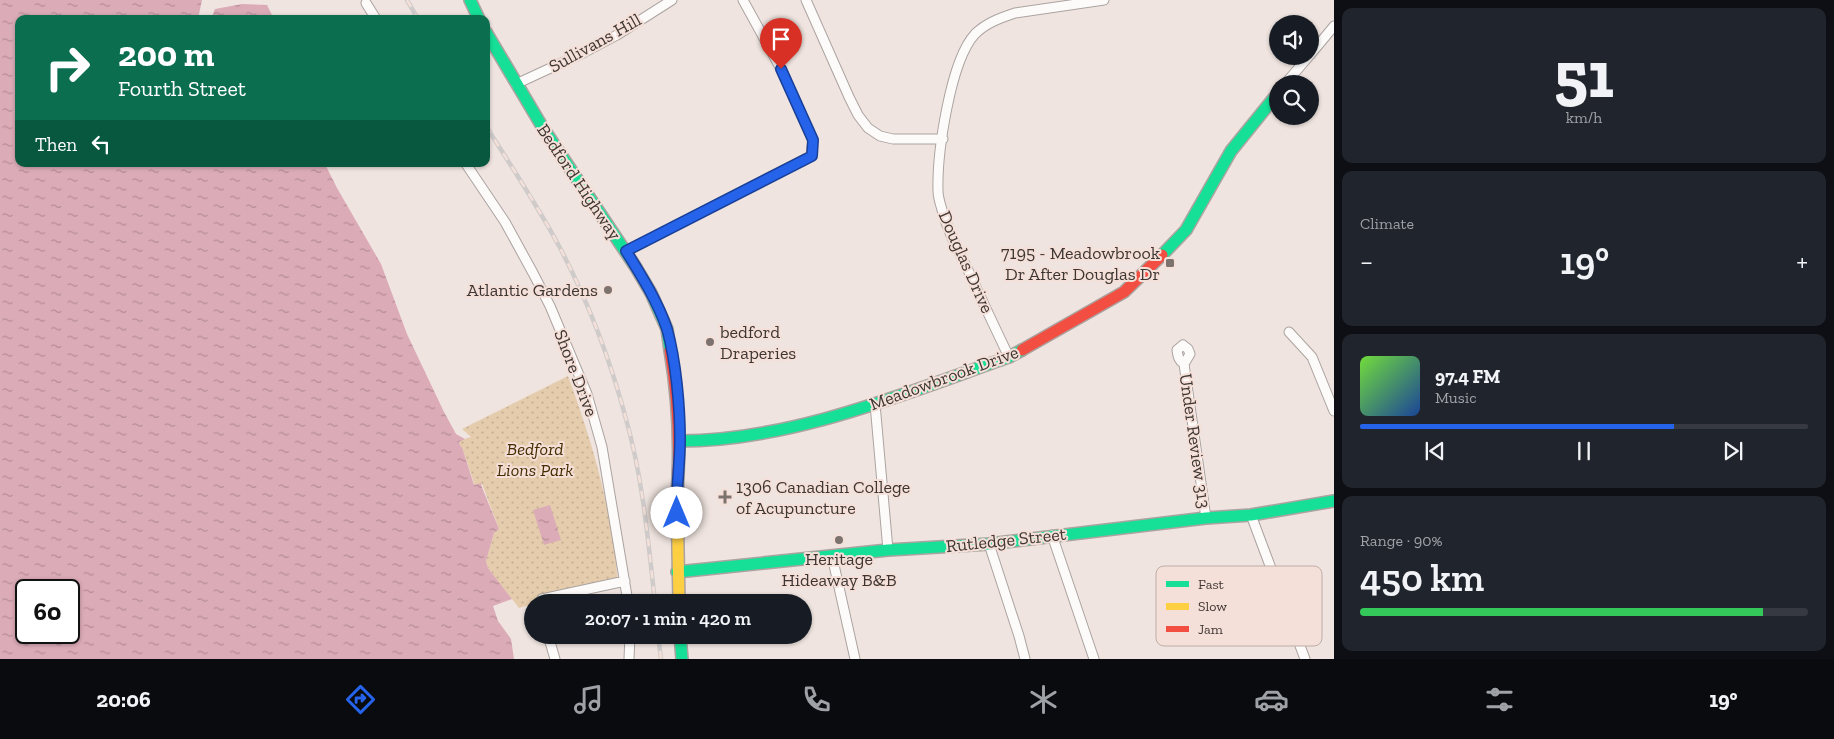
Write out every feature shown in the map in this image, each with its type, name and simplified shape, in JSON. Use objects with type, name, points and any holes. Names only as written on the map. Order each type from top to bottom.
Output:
[{"type":"street","points":[[470,0],[478,15]]},
{"type":"street","name":"Sullivans Hill","points":[[516,84],[581,54],[616,35],[672,0]]},
{"type":"street","points":[[626,251],[812,156],[813,140],[781,69],[743,0]]},
{"type":"street","points":[[806,0],[858,115],[868,128],[880,136],[893,139],[943,139]]},
{"type":"street","name":"Douglas Drive","points":[[1009,357],[953,239],[943,214],[938,192],[943,139],[958,66],[966,47],[975,35],[988,24],[1001,18],[1015,13],[1084,1],[1104,0]]},
{"type":"street","points":[[366,3],[374,15]]},
{"type":"street","points":[[1319,43],[1334,26]]},
{"type":"street","name":"Bedford Highway","points":[[490,39],[543,128],[626,251],[651,293],[667,329],[676,387],[680,441],[676,498],[678,594]]},
{"type":"street","points":[[1292,75],[1301,65]]},
{"type":"street","name":"Meadowbrook Drive","points":[[680,441],[706,441],[769,431],[838,416],[1009,357],[1096,309],[1124,292],[1186,230],[1231,151],[1269,104]]},
{"type":"street","name":"Shore Drive","points":[[468,167],[505,222],[533,273],[550,306],[587,394],[602,447],[627,594]]},
{"type":"street","points":[[1289,332],[1312,357],[1334,411]]},
{"type":"street","name":"Under Review 313","points":[[1184,364],[1206,518]]},
{"type":"street","points":[[875,404],[888,550]]},
{"type":"street","name":"Rutledge Street","points":[[677,572],[888,550],[989,544],[1206,518],[1251,515],[1334,501]]},
{"type":"street","points":[[1251,515],[1270,566]]},
{"type":"street","points":[[1052,536],[1094,659]]},
{"type":"street","points":[[989,544],[1025,659]]},
{"type":"street","points":[[832,556],[855,659]]},
{"type":"street","points":[[565,594],[625,581]]},
{"type":"street","points":[[551,644],[555,659]]},
{"type":"street","points":[[630,644],[630,659]]},
{"type":"street","points":[[681,644],[682,659]]},
{"type":"street","points":[[1300,646],[1305,659]]},
{"type":"green space","name":"Bedford Lions Park","points":[[568,376],[586,427],[607,505],[618,585],[577,594],[524,594],[524,606],[519,608],[488,568],[486,561],[494,533],[499,529],[482,484],[475,486],[459,441],[471,437],[462,429]]},
{"type":"water","points":[[0,0],[202,0],[199,15],[15,15],[15,167],[326,167],[381,264],[407,334],[444,412],[456,434],[465,439],[459,442],[474,485],[482,483],[481,485],[499,529],[494,533],[486,561],[488,568],[512,599],[493,606],[498,621],[511,639],[514,659],[0,659]]},
{"type":"water","points":[[242,4],[267,5],[272,15],[213,15],[215,9]]},
{"type":"water","points":[[550,505],[561,540],[544,545],[533,510]]},
{"type":"railway","points":[[407,0],[416,15]]},
{"type":"railway","points":[[490,132],[559,246],[589,309],[613,374],[637,464],[654,594]]},
{"type":"railway","points":[[659,644],[661,659]]},
{"type":"traffic: fast","points":[[470,0],[477,15]]},
{"type":"traffic: fast","points":[[490,39],[543,128],[651,293],[667,329],[670,350]]},
{"type":"traffic: fast","points":[[1162,255],[1186,230],[1231,151],[1269,104]]},
{"type":"traffic: fast","points":[[680,441],[722,439],[806,424],[889,399],[1009,357],[1022,350]]},
{"type":"traffic: fast","points":[[677,572],[888,550],[989,544],[1206,518],[1251,515],[1334,501]]},
{"type":"traffic: fast","points":[[681,644],[682,659]]},
{"type":"traffic: slow","points":[[678,476],[679,594]]},
{"type":"traffic: jam","points":[[1022,350],[1124,292],[1162,255]]},
{"type":"traffic: jam","points":[[670,350],[679,444],[678,476]]},
{"type":"place","name":"7195 - Meadowbrook Dr After Douglas Dr","points":[[1170,263]]},
{"type":"place","name":"Atlantic Gardens","points":[[608,290]]},
{"type":"place","name":"bedford Draperies","points":[[710,342]]},
{"type":"place","name":"1306 Canadian College of Acupuncture","points":[[725,497]]},
{"type":"place","name":"Heritage Hideaway B&B","points":[[839,540]]},
{"type":"route","points":[[677,513],[676,498],[680,441],[671,348],[667,329],[651,293],[626,251],[812,156],[813,140],[781,69]]}]
